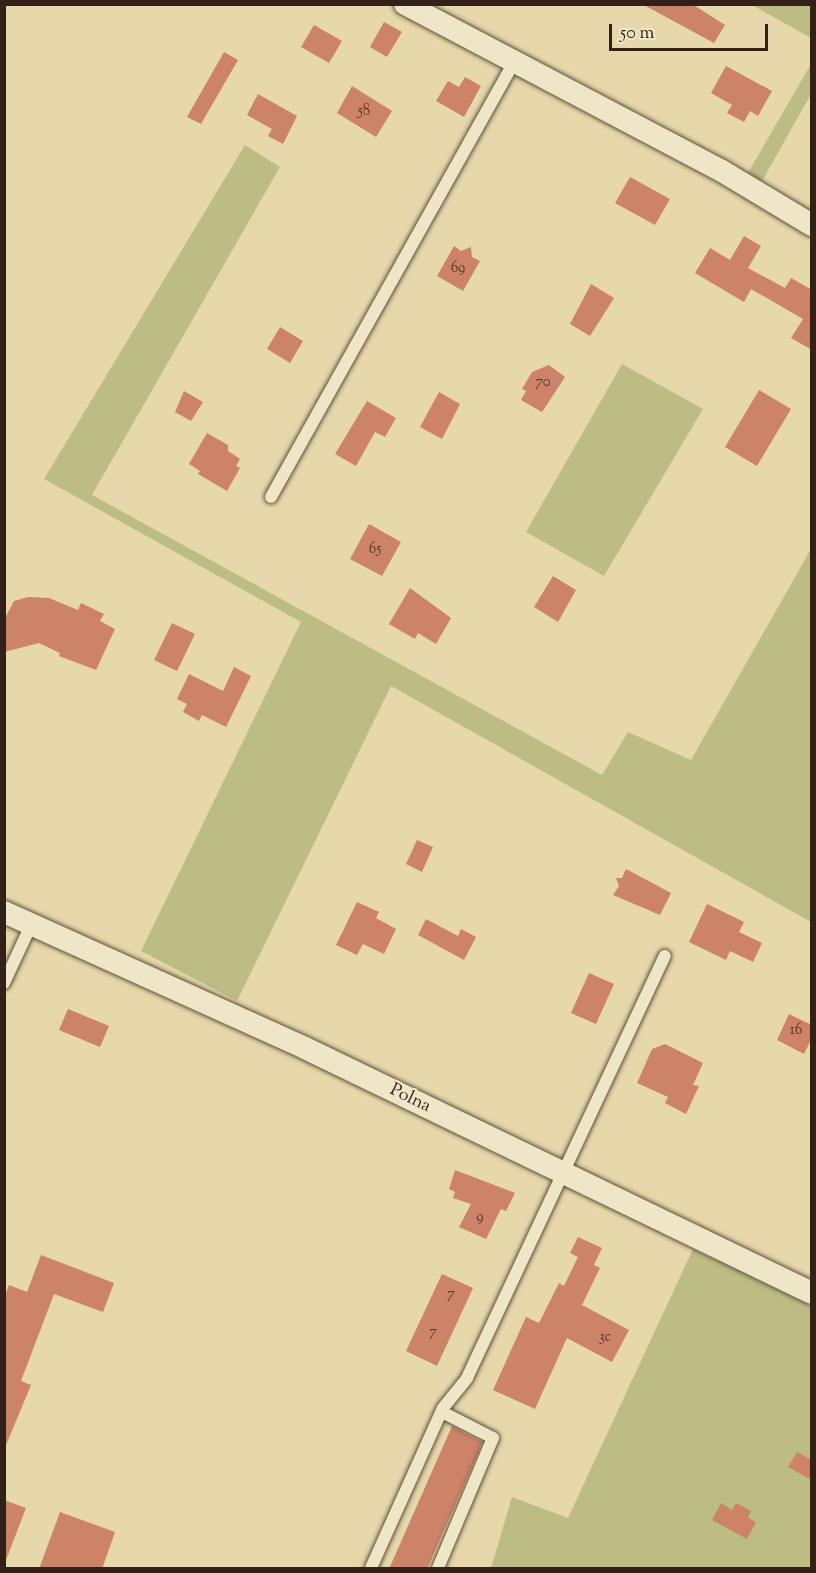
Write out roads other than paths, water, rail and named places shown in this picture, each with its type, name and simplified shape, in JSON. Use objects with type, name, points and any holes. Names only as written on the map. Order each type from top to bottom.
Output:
[{"type":"street","points":[[405,4],[722,171],[812,225]]},
{"type":"street","name":"Polna","points":[[4,912],[305,1048],[812,1293]]},
{"type":"lane","points":[[271,497],[514,62]]},
{"type":"lane","points":[[4,983],[32,925]]},
{"type":"lane","points":[[372,1569],[442,1412],[454,1391],[467,1378],[665,956]]},
{"type":"lane","points":[[438,1569],[493,1438],[442,1412]]}]
